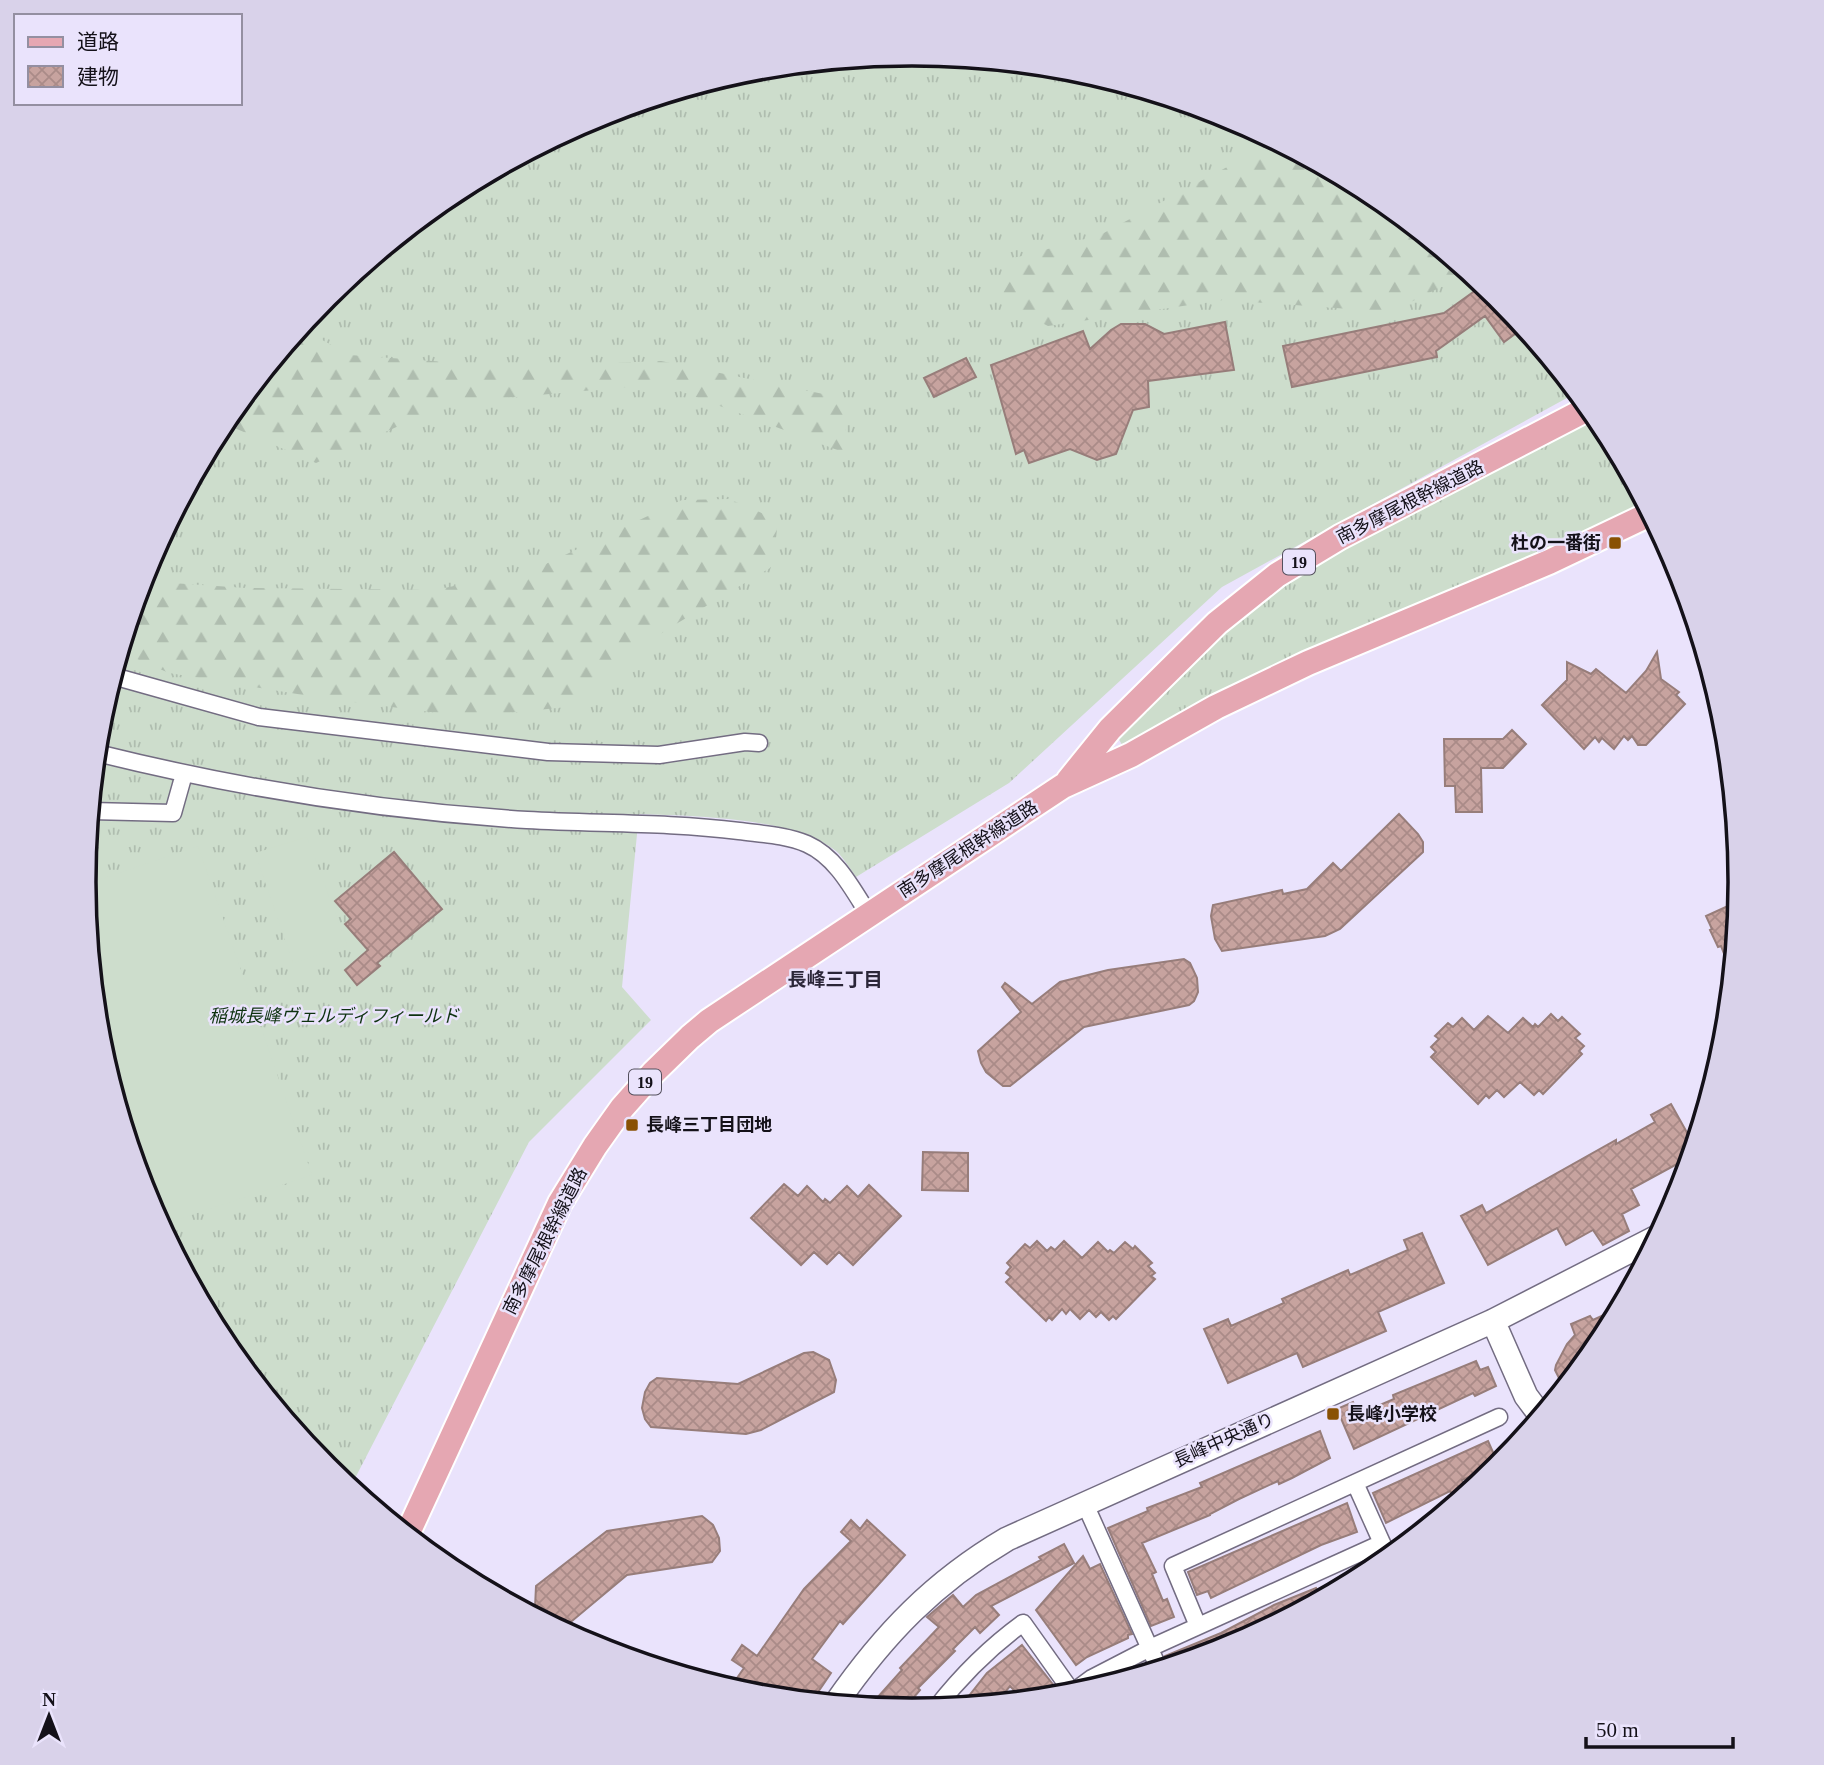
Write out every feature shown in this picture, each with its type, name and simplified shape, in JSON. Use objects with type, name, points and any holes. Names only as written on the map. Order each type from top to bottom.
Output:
[{"type":"main road","name":"南多摩尾根幹線道路","points":[[1063,786],[1110,729],[1207,633],[1277,575],[1340,537],[1579,413]]},
{"type":"main road","name":"南多摩尾根幹線道路","points":[[411,1527],[560,1203],[589,1154],[622,1108],[654,1072],[709,1021],[1063,786],[1131,755],[1216,707],[1308,663],[1549,562],[1642,518]]},
{"type":"street","points":[[122,679],[259,717],[548,752],[659,755],[745,742],[759,743]]},
{"type":"street","points":[[107,755],[184,774],[293,795],[410,811],[528,820],[691,825],[787,838],[806,844],[834,863],[869,915]]},
{"type":"street","points":[[100,811],[173,813],[184,774]]},
{"type":"street","name":"長峰中央通り","points":[[841,1695],[892,1630],[919,1602],[950,1576],[1007,1539],[1493,1321],[1644,1244]]},
{"type":"street","points":[[1493,1321],[1527,1396],[1536,1409]]},
{"type":"street","points":[[1198,1626],[1173,1566],[1499,1417]]},
{"type":"street","points":[[1355,1483],[1384,1548]]},
{"type":"street","points":[[1084,1504],[1155,1661]]},
{"type":"street","points":[[1092,1678],[1198,1626],[1375,1554]]},
{"type":"street","points":[[944,1697],[982,1657],[1023,1623],[1064,1684]]},
{"type":"green space","name":"稲城長峰ヴェルディフィールド","points":[[912,66],[1019,73],[1123,94],[1174,110],[1273,151],[1320,176],[1409,235],[1450,269],[1526,344],[1559,386],[1567,398],[1222,587],[1009,783],[856,877],[836,851],[794,831],[742,820],[639,814],[622,987],[651,1020],[529,1142],[355,1478],[298,1421],[265,1379],[205,1290],[180,1243],[139,1145],[112,1042],[103,989],[96,882],[103,776],[124,671],[158,570],[205,474],[265,386],[298,344],[335,306],[415,235],[504,176],[551,151],[650,110],[701,94],[805,73],[859,68]]},
{"type":"green space","points":[[1264,147],[1320,176],[1365,204],[1409,235],[1459,278],[1391,312],[1223,300],[1048,326],[999,301],[1007,260],[1100,235]]},
{"type":"green space","points":[[309,333],[350,355],[513,367],[661,361],[843,398],[848,454],[661,384],[450,403],[316,463],[235,428]]},
{"type":"green space","points":[[1584,421],[1637,509],[1125,750],[1117,736],[1205,649],[1261,599],[1329,554]]},
{"type":"green space","points":[[729,499],[778,520],[770,568],[666,630],[567,707],[469,717],[322,698],[169,673],[128,656],[154,582],[246,588],[435,590],[535,569],[682,500]]},
{"type":"green space","points":[[307,837],[347,945],[293,963],[255,853]]},
{"type":"green space","points":[[198,846],[312,1175],[170,1222],[139,1145],[112,1042],[103,989],[96,881]]},
{"type":"building","points":[[1474,292],[1516,333],[1504,342],[1485,316],[1436,351],[1437,357],[1292,387],[1283,346],[1444,313]]},
{"type":"building","points":[[1225,322],[1234,370],[1148,381],[1149,407],[1133,410],[1116,454],[1097,460],[1070,449],[1029,463],[1024,450],[1016,454],[991,365],[1083,331],[1090,349],[1121,324],[1145,324],[1164,334]]},
{"type":"building","points":[[966,358],[976,377],[934,397],[924,378]]},
{"type":"building","points":[[1657,652],[1661,679],[1679,692],[1676,695],[1685,704],[1646,745],[1638,745],[1632,736],[1628,740],[1624,736],[1614,749],[1602,738],[1599,742],[1595,737],[1584,749],[1542,705],[1567,680],[1567,662],[1591,674],[1596,669],[1626,693],[1646,671]]},
{"type":"building","points":[[1512,730],[1526,744],[1503,768],[1481,768],[1482,812],[1456,812],[1455,786],[1445,786],[1444,739],[1503,739]]},
{"type":"building","points":[[1399,814],[1418,834],[1423,842],[1423,852],[1340,929],[1325,936],[1222,951],[1215,939],[1211,916],[1213,905],[1282,890],[1283,894],[1307,889],[1333,863],[1341,871]]},
{"type":"building","points":[[394,852],[442,909],[377,963],[380,966],[357,985],[345,970],[368,950],[345,924],[351,919],[335,901]]},
{"type":"building","points":[[1727,906],[1724,954],[1721,946],[1718,947],[1706,916]]},
{"type":"building","points":[[1184,959],[1190,963],[1197,978],[1198,992],[1189,1005],[1084,1027],[1010,1086],[1003,1086],[986,1072],[981,1063],[978,1051],[1021,1012],[1002,987],[1005,983],[1032,1004],[1060,982],[1108,970]]},
{"type":"building","points":[[1551,1014],[1558,1021],[1562,1017],[1580,1034],[1575,1038],[1584,1046],[1579,1051],[1582,1054],[1543,1094],[1539,1090],[1534,1095],[1520,1082],[1504,1097],[1497,1090],[1489,1098],[1486,1095],[1478,1104],[1431,1057],[1436,1052],[1431,1047],[1439,1039],[1435,1036],[1448,1023],[1453,1027],[1462,1018],[1474,1030],[1488,1016],[1508,1033],[1523,1018],[1533,1027],[1535,1024],[1538,1027]]},
{"type":"building","points":[[1671,1104],[1688,1134],[1678,1164],[1631,1189],[1639,1205],[1622,1214],[1629,1231],[1603,1245],[1593,1230],[1566,1245],[1557,1228],[1488,1265],[1461,1216],[1482,1205],[1486,1213],[1616,1140],[1616,1144],[1655,1122],[1651,1115]]},
{"type":"building","points":[[923,1152],[968,1153],[968,1191],[922,1190]]},
{"type":"building","points":[[784,1184],[798,1196],[807,1186],[823,1202],[825,1199],[830,1203],[847,1186],[858,1197],[869,1185],[901,1216],[853,1265],[839,1252],[827,1264],[814,1252],[801,1265],[751,1218]]},
{"type":"building","points":[[1422,1233],[1444,1283],[1378,1312],[1386,1331],[1303,1367],[1297,1353],[1228,1383],[1204,1329],[1228,1319],[1231,1326],[1284,1303],[1282,1299],[1348,1270],[1350,1275],[1408,1250],[1404,1240]]},
{"type":"building","points":[[1037,1241],[1047,1251],[1051,1247],[1055,1250],[1064,1241],[1082,1258],[1098,1242],[1108,1252],[1110,1250],[1114,1253],[1125,1242],[1133,1249],[1135,1246],[1152,1263],[1148,1266],[1155,1273],[1151,1276],[1155,1279],[1116,1319],[1113,1316],[1109,1320],[1101,1312],[1096,1317],[1089,1310],[1080,1319],[1070,1309],[1066,1314],[1062,1309],[1052,1320],[1049,1317],[1046,1321],[1006,1282],[1011,1277],[1006,1273],[1011,1267],[1007,1263],[1025,1244],[1030,1248]]},
{"type":"building","points":[[1603,1315],[1559,1379],[1555,1370],[1556,1365],[1575,1335],[1571,1324],[1590,1316],[1593,1320]]},
{"type":"building","points":[[813,1352],[829,1360],[836,1380],[834,1392],[761,1430],[746,1434],[651,1427],[645,1419],[642,1408],[645,1392],[657,1378],[738,1384],[804,1353]]},
{"type":"building","points":[[1476,1361],[1480,1370],[1488,1367],[1496,1386],[1475,1396],[1473,1393],[1354,1449],[1337,1409],[1353,1402],[1359,1414],[1394,1399],[1393,1395]]},
{"type":"building","points":[[1320,1431],[1330,1458],[1279,1484],[1278,1481],[1210,1515],[1142,1543],[1156,1572],[1152,1574],[1163,1601],[1167,1599],[1174,1617],[1151,1626],[1108,1528],[1148,1511],[1147,1508],[1202,1487],[1200,1483]]},
{"type":"building","points":[[1488,1441],[1494,1454],[1471,1476],[1462,1480],[1463,1483],[1455,1491],[1450,1491],[1386,1523],[1373,1493]]},
{"type":"building","points":[[1347,1503],[1357,1532],[1321,1545],[1211,1598],[1208,1591],[1197,1595],[1188,1572]]},
{"type":"building","points":[[702,1516],[713,1525],[719,1538],[720,1551],[712,1562],[627,1575],[569,1622],[535,1606],[536,1586],[607,1531]]},
{"type":"building","points":[[851,1520],[860,1529],[867,1520],[905,1555],[843,1624],[840,1621],[812,1659],[831,1673],[817,1693],[740,1680],[737,1678],[744,1668],[732,1660],[742,1645],[757,1656],[804,1589],[851,1541],[841,1532]]},
{"type":"building","points":[[1064,1544],[1074,1563],[991,1606],[999,1615],[980,1633],[975,1627],[918,1688],[920,1690],[913,1698],[878,1697],[902,1670],[900,1668],[939,1627],[927,1617],[953,1595],[963,1607],[976,1595],[1041,1560],[1039,1557]]},
{"type":"building","points":[[1083,1556],[1090,1569],[1100,1564],[1132,1634],[1076,1665],[1036,1610]]},
{"type":"building","points":[[1316,1588],[1317,1590],[1224,1636],[1166,1658],[1221,1633],[1274,1605]]},
{"type":"building","points":[[1022,1645],[1054,1686],[1016,1692],[1010,1686],[1004,1693],[968,1697],[987,1673]]},
{"type":"place","name":"杜の一番街","points":[[1615,543]]},
{"type":"place","name":"長峰三丁目団地","points":[[632,1125]]},
{"type":"place","name":"長峰小学校","points":[[1333,1414]]},
{"type":"district","name":"長峰三丁目","points":[[835,979]]}]
